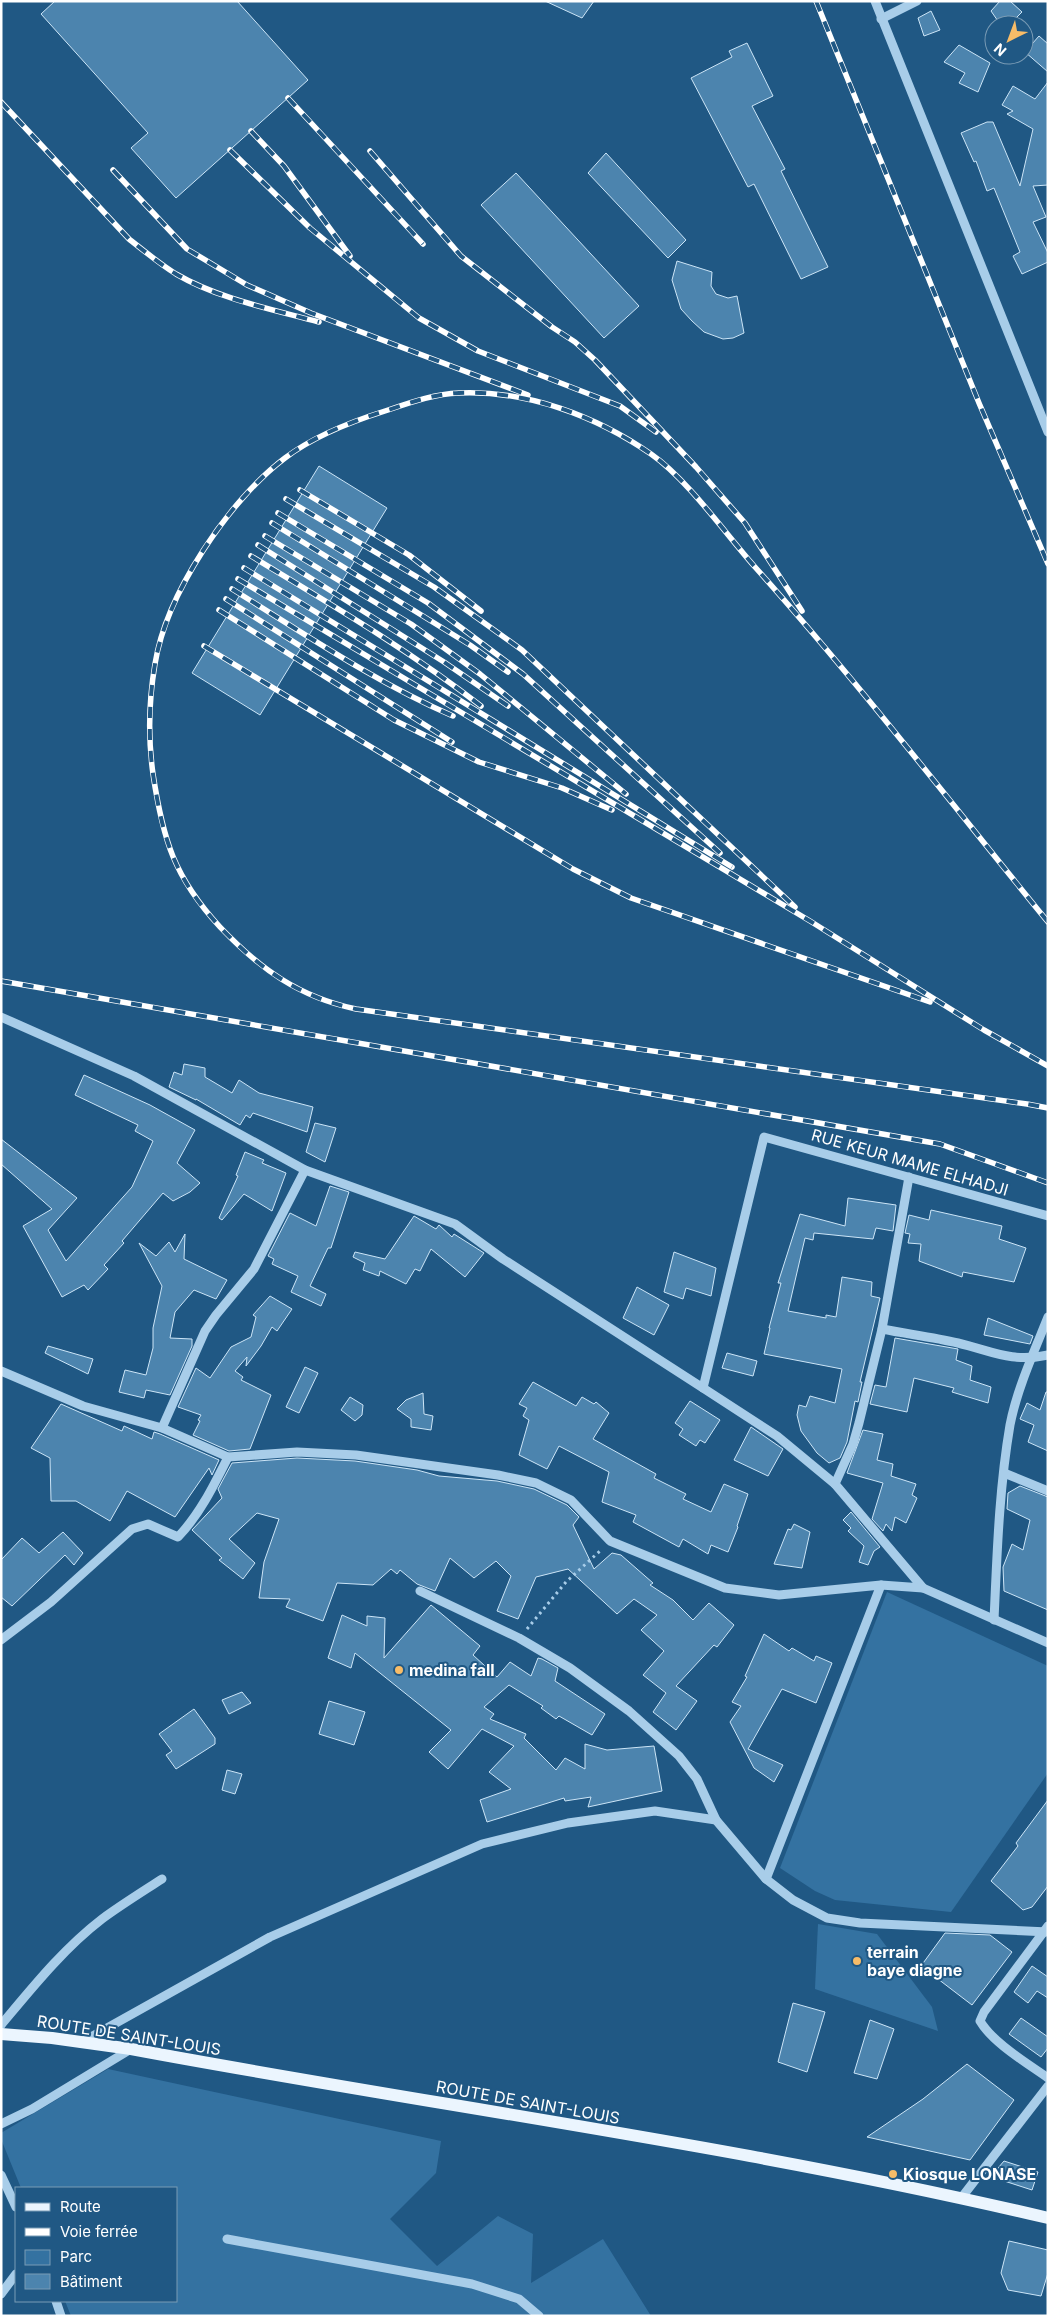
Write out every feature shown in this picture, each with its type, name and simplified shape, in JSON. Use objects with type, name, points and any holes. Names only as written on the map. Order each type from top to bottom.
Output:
[{"type":"main road","name":"ROUTE DE SAINT-LOUIS","points":[[3,2029],[130,2049],[752,2156],[962,2197],[1048,2218]]},
{"type":"street","points":[[875,1],[1044,415],[1048,432]]},
{"type":"street","points":[[881,19],[917,1]]},
{"type":"street","points":[[1,1017],[134,1076],[305,1170],[456,1224],[503,1259],[776,1436],[835,1484],[923,1588]]},
{"type":"street","name":"RUE KEUR MAME ELHADJI","points":[[702,1388],[764,1137],[1048,1216]]},
{"type":"street","points":[[162,1428],[205,1331],[254,1268],[305,1170]]},
{"type":"street","points":[[835,1484],[853,1444],[882,1329],[909,1177]]},
{"type":"street","points":[[994,1620],[1004,1472],[1010,1424],[1031,1359],[1048,1317]]},
{"type":"street","points":[[882,1329],[957,1343],[1009,1358],[1031,1359],[1048,1355]]},
{"type":"street","points":[[1,1371],[83,1406],[162,1428],[228,1457],[297,1452],[356,1455],[498,1475],[536,1483],[571,1500],[610,1541],[725,1588],[779,1595],[881,1585],[923,1588],[1048,1643]]},
{"type":"street","points":[[1,1640],[51,1602],[132,1529],[148,1524],[178,1537],[188,1527],[208,1496],[228,1457]]},
{"type":"street","points":[[1004,1472],[1048,1491]]},
{"type":"street","points":[[766,1879],[881,1585]]},
{"type":"street","points":[[420,1591],[519,1638],[601,1690],[653,1731],[679,1756],[697,1779],[716,1820],[766,1879],[794,1900],[827,1918],[860,1923],[1046,1930]]},
{"type":"street","points":[[82,2042],[270,1936],[482,1844],[568,1823],[655,1811],[716,1820]]},
{"type":"street","points":[[3,2029],[46,1971],[74,1944],[102,1919],[162,1879]]},
{"type":"street","points":[[1046,1930],[984,2012],[980,2021],[985,2029],[1048,2078]]},
{"type":"street","points":[[1,2124],[32,2109],[130,2049]]},
{"type":"street","points":[[962,2197],[1048,2086]]},
{"type":"street","points":[[1,2176],[15,2205]]},
{"type":"street","points":[[227,2239],[472,2284],[519,2299],[539,2316]]},
{"type":"street","points":[[1,2294],[15,2275]]},
{"type":"street","points":[[56,2302],[61,2316]]},
{"type":"path","points":[[519,1638],[566,1582],[610,1541]]},
{"type":"green space","points":[[887,1592],[1048,1666],[1048,1773],[951,1912],[835,1900],[815,1891],[780,1868]]},
{"type":"green space","name":"terrain baye diagne","points":[[818,1924],[877,1934],[932,2007],[938,2031],[815,1989]]},
{"type":"green space","points":[[108,2069],[441,2141],[436,2173],[390,2219],[437,2266],[498,2216],[533,2234],[531,2283],[603,2239],[651,2316],[71,2316],[65,2302],[178,2302],[178,2187],[21,2187],[1,2139],[1,2133]]},
{"type":"building","points":[[55,1],[237,1],[308,80],[176,198],[131,148],[148,133],[41,14]]},
{"type":"building","points":[[545,1],[594,1],[582,18]]},
{"type":"building","points":[[1000,1],[1010,1],[1022,12],[1019,15],[994,15],[991,11]]},
{"type":"building","points":[[931,11],[940,30],[924,36],[918,18]]},
{"type":"building","points":[[1039,36],[1048,44],[1048,72],[1034,60],[1034,42]]},
{"type":"building","points":[[747,43],[773,96],[752,106],[785,169],[781,171],[828,267],[801,279],[754,184],[748,187],[691,78],[732,57],[729,51]]},
{"type":"building","points":[[959,45],[984,60],[984,65],[989,65],[978,92],[959,83],[965,73],[944,62]]},
{"type":"building","points":[[1048,82],[1048,185],[1033,186],[1046,217],[1033,222],[1048,253],[1048,262],[1022,274],[1013,256],[1020,252],[994,188],[987,191],[976,161],[974,162],[961,133],[987,122],[993,122],[1020,186],[1033,129],[1007,114],[1013,111],[1002,105],[1013,86],[1035,99]]},
{"type":"building","points":[[606,153],[686,240],[668,258],[588,173]]},
{"type":"building","points":[[516,173],[639,306],[604,338],[481,205]]},
{"type":"building","points":[[677,261],[712,272],[711,286],[716,294],[728,298],[737,296],[744,333],[733,338],[723,339],[704,332],[692,321],[681,309],[672,280]]},
{"type":"building","points":[[319,466],[387,508],[260,715],[192,673]]},
{"type":"building","points":[[184,1064],[205,1068],[205,1077],[232,1093],[239,1080],[259,1093],[313,1107],[307,1132],[253,1113],[250,1118],[246,1115],[240,1125],[196,1099],[169,1087],[174,1072],[182,1075]]},
{"type":"building","points":[[84,1075],[150,1105],[195,1130],[177,1163],[200,1183],[190,1192],[173,1201],[163,1193],[122,1241],[124,1243],[104,1265],[108,1269],[88,1290],[84,1285],[62,1297],[23,1226],[52,1209],[1,1164],[1,1139],[77,1198],[48,1230],[66,1261],[132,1187],[153,1141],[135,1131],[138,1125],[75,1095]]},
{"type":"building","points":[[315,1123],[336,1128],[325,1162],[306,1152]]},
{"type":"building","points":[[245,1152],[264,1160],[262,1163],[286,1173],[272,1211],[244,1194],[222,1220],[219,1218],[238,1176],[236,1175]]},
{"type":"building","points":[[330,1186],[349,1192],[331,1248],[328,1248],[310,1286],[326,1294],[321,1306],[291,1292],[298,1276],[272,1264],[274,1259],[268,1256],[290,1213],[316,1226]]},
{"type":"building","points":[[848,1198],[896,1205],[893,1231],[876,1228],[873,1239],[814,1233],[813,1240],[805,1238],[788,1311],[826,1318],[826,1315],[836,1317],[842,1277],[872,1282],[871,1296],[880,1298],[860,1382],[862,1382],[858,1402],[855,1401],[847,1442],[840,1458],[829,1463],[817,1453],[801,1431],[797,1415],[799,1405],[806,1407],[810,1396],[835,1403],[842,1369],[764,1354],[781,1283],[778,1283],[800,1214],[845,1226]]},
{"type":"building","points":[[931,1210],[1002,1226],[999,1239],[1026,1248],[1014,1282],[963,1272],[962,1277],[919,1261],[921,1244],[908,1243],[910,1234],[905,1233],[909,1215],[929,1220]]},
{"type":"building","points":[[414,1216],[436,1229],[439,1225],[452,1237],[454,1234],[484,1253],[465,1277],[431,1249],[420,1271],[415,1269],[406,1284],[380,1271],[379,1276],[363,1270],[365,1263],[353,1257],[355,1252],[385,1259]]},
{"type":"building","points":[[185,1234],[184,1259],[227,1280],[216,1299],[194,1290],[175,1312],[170,1338],[192,1339],[192,1346],[170,1395],[146,1390],[144,1398],[119,1392],[125,1370],[146,1375],[153,1348],[153,1328],[162,1286],[139,1243],[156,1256],[169,1242],[175,1252]]},
{"type":"building","points":[[674,1252],[716,1268],[711,1296],[686,1288],[683,1299],[664,1292]]},
{"type":"building","points":[[637,1287],[669,1305],[654,1335],[623,1318]]},
{"type":"building","points":[[270,1296],[292,1309],[277,1331],[272,1327],[246,1366],[247,1357],[235,1371],[243,1377],[241,1380],[271,1395],[250,1449],[229,1451],[193,1435],[201,1415],[178,1407],[196,1368],[210,1378],[231,1347],[251,1337],[256,1317],[253,1315]]},
{"type":"building","points":[[988,1318],[1033,1336],[1030,1344],[984,1335]]},
{"type":"building","points":[[895,1338],[958,1349],[956,1360],[972,1366],[970,1380],[991,1387],[988,1403],[952,1392],[954,1388],[914,1378],[907,1412],[870,1404],[875,1385],[886,1387]]},
{"type":"building","points":[[48,1346],[93,1359],[88,1374],[45,1353]]},
{"type":"building","points":[[727,1353],[757,1361],[753,1376],[722,1368]]},
{"type":"building","points":[[305,1367],[318,1373],[299,1413],[286,1407]]},
{"type":"building","points":[[533,1382],[576,1406],[582,1397],[594,1404],[596,1402],[609,1413],[593,1439],[656,1474],[654,1478],[686,1494],[683,1499],[711,1512],[724,1484],[748,1494],[728,1552],[711,1545],[708,1554],[683,1539],[679,1547],[633,1522],[636,1515],[602,1502],[609,1472],[559,1446],[547,1469],[519,1455],[529,1420],[523,1416],[527,1408],[519,1404]]},
{"type":"building","points":[[1046,1392],[1048,1392],[1048,1451],[1028,1442],[1034,1425],[1020,1419],[1027,1403],[1040,1410]]},
{"type":"building","points":[[423,1393],[424,1414],[433,1416],[431,1430],[411,1427],[411,1419],[397,1409],[406,1400]]},
{"type":"building","points":[[350,1397],[363,1405],[362,1415],[355,1421],[341,1410]]},
{"type":"building","points":[[690,1401],[720,1420],[705,1443],[700,1440],[696,1446],[679,1435],[683,1429],[675,1423]]},
{"type":"building","points":[[61,1404],[122,1431],[124,1426],[152,1439],[154,1432],[219,1460],[212,1475],[209,1468],[175,1517],[127,1491],[110,1521],[76,1501],[51,1501],[50,1458],[31,1448]]},
{"type":"building","points":[[751,1427],[783,1449],[768,1476],[734,1460]]},
{"type":"building","points":[[863,1430],[883,1434],[877,1460],[893,1464],[891,1476],[916,1484],[912,1495],[917,1498],[906,1523],[895,1517],[892,1531],[886,1524],[883,1531],[872,1519],[883,1483],[847,1473]]},
{"type":"building","points":[[297,1458],[355,1461],[417,1470],[439,1476],[497,1481],[534,1489],[567,1505],[579,1517],[573,1525],[594,1569],[612,1553],[621,1555],[653,1583],[650,1585],[673,1600],[693,1620],[709,1603],[734,1625],[717,1647],[714,1645],[676,1686],[697,1701],[676,1730],[653,1712],[666,1693],[643,1675],[664,1651],[641,1630],[657,1615],[634,1599],[617,1614],[568,1569],[536,1577],[518,1619],[497,1611],[511,1576],[496,1561],[474,1578],[450,1558],[435,1591],[417,1584],[400,1570],[397,1574],[391,1569],[373,1585],[337,1583],[323,1621],[286,1607],[290,1599],[259,1598],[264,1562],[279,1519],[257,1513],[229,1539],[255,1563],[243,1579],[219,1560],[222,1558],[192,1530],[222,1498],[218,1489],[232,1463]]},
{"type":"building","points":[[1020,1486],[1048,1497],[1048,1610],[1004,1591],[1003,1567],[1012,1544],[1023,1550],[1030,1520],[1007,1509],[1008,1493]]},
{"type":"building","points":[[851,1512],[880,1547],[874,1551],[868,1565],[859,1562],[864,1546],[848,1531],[851,1528],[843,1520]]},
{"type":"building","points":[[794,1524],[810,1532],[802,1568],[774,1564],[788,1529],[791,1530]]},
{"type":"building","points":[[63,1532],[83,1553],[74,1565],[65,1555],[12,1606],[1,1597],[1,1560],[22,1538],[39,1553]]},
{"type":"building","points":[[431,1605],[480,1646],[473,1655],[497,1677],[510,1662],[531,1676],[538,1658],[542,1659],[558,1668],[555,1681],[605,1714],[592,1735],[559,1716],[556,1719],[541,1708],[543,1706],[509,1685],[484,1707],[494,1714],[490,1719],[526,1734],[524,1738],[556,1770],[565,1758],[585,1769],[585,1744],[607,1750],[654,1746],[662,1791],[588,1807],[591,1797],[565,1801],[564,1798],[487,1822],[480,1800],[511,1789],[489,1772],[514,1746],[482,1729],[448,1769],[429,1752],[451,1730],[355,1653],[351,1668],[328,1658],[342,1615],[367,1626],[367,1616],[385,1618],[384,1658]]},
{"type":"building","points":[[764,1634],[789,1651],[792,1648],[814,1661],[816,1656],[832,1663],[816,1703],[782,1689],[748,1749],[783,1765],[774,1782],[754,1768],[730,1722],[741,1706],[732,1702],[747,1677],[745,1676]]},
{"type":"building","points":[[242,1692],[251,1703],[229,1714],[222,1700]]},
{"type":"building","points":[[329,1701],[365,1712],[354,1745],[319,1734]]},
{"type":"building","points":[[194,1709],[215,1738],[215,1744],[176,1769],[166,1755],[172,1751],[159,1734]]},
{"type":"building","points":[[227,1770],[242,1774],[235,1794],[222,1790]]},
{"type":"building","points":[[1048,1800],[1048,1886],[1032,1907],[1023,1910],[991,1881],[1018,1846],[1016,1843]]},
{"type":"building","points":[[945,1933],[990,1935],[1012,1952],[972,2005],[921,1966]]},
{"type":"building","points":[[1032,1966],[1048,1977],[1048,1998],[1037,1991],[1028,2003],[1014,1992]]},
{"type":"building","points":[[793,2003],[825,2012],[807,2072],[778,2062]]},
{"type":"building","points":[[1021,2018],[1048,2037],[1048,2048],[1041,2057],[1009,2034]]},
{"type":"building","points":[[870,2020],[894,2029],[877,2079],[854,2073]]},
{"type":"building","points":[[967,2064],[1014,2100],[970,2160],[867,2137],[923,2099]]},
{"type":"building","points":[[1004,2161],[1038,2172],[1032,2190],[995,2178],[998,2168]]},
{"type":"building","points":[[1009,2241],[1048,2250],[1048,2273],[1041,2296],[1008,2290],[1001,2273]]},
{"type":"railway","points":[[816,1],[979,403],[1048,564]]},
{"type":"railway","points":[[288,98],[423,244]]},
{"type":"railway","points":[[1,102],[129,239],[164,266],[193,283],[227,297],[319,322]]},
{"type":"railway","points":[[251,131],[284,166],[350,256]]},
{"type":"railway","points":[[230,150],[310,228],[419,318],[478,351],[620,406],[656,432]]},
{"type":"railway","points":[[370,151],[461,256],[552,327],[575,342],[595,360],[696,467],[745,523],[802,611]]},
{"type":"railway","points":[[113,170],[187,249],[247,285],[311,313],[528,395]]},
{"type":"railway","points":[[1048,922],[867,698],[678,477],[651,454],[630,440],[584,417],[560,408],[535,401],[485,393],[440,395],[421,399],[372,415],[333,430],[308,443],[285,458],[264,476],[222,523],[186,579],[161,637],[151,691],[150,747],[161,819],[173,856],[181,874],[192,891],[204,909],[220,927],[250,956],[298,989],[335,1004],[356,1009],[1048,1108]]},
{"type":"railway","points":[[300,490],[409,555],[481,611]]},
{"type":"railway","points":[[286,499],[434,587],[522,650],[795,907]]},
{"type":"railway","points":[[278,513],[428,603],[523,674],[720,853]]},
{"type":"railway","points":[[272,523],[470,645],[508,672]]},
{"type":"railway","points":[[265,536],[411,624],[480,674],[626,794]]},
{"type":"railway","points":[[258,545],[444,662],[508,706]]},
{"type":"railway","points":[[251,556],[397,647],[454,685],[481,706]]},
{"type":"railway","points":[[244,568],[732,867]]},
{"type":"railway","points":[[238,579],[810,921],[984,1030],[1048,1066]]},
{"type":"railway","points":[[232,589],[368,673],[453,716]]},
{"type":"railway","points":[[226,599],[452,742]]},
{"type":"railway","points":[[219,610],[394,720],[479,762],[562,788],[612,810]]},
{"type":"railway","points":[[204,646],[573,869],[631,898],[930,1002]]},
{"type":"railway","points":[[1,981],[940,1144],[1048,1183]]},
{"type":"place","name":"medina fall","points":[[399,1670]]},
{"type":"place","name":"terrain baye diagne","points":[[857,1961]]},
{"type":"place","name":"Kiosque LONASE","points":[[893,2174]]}]
